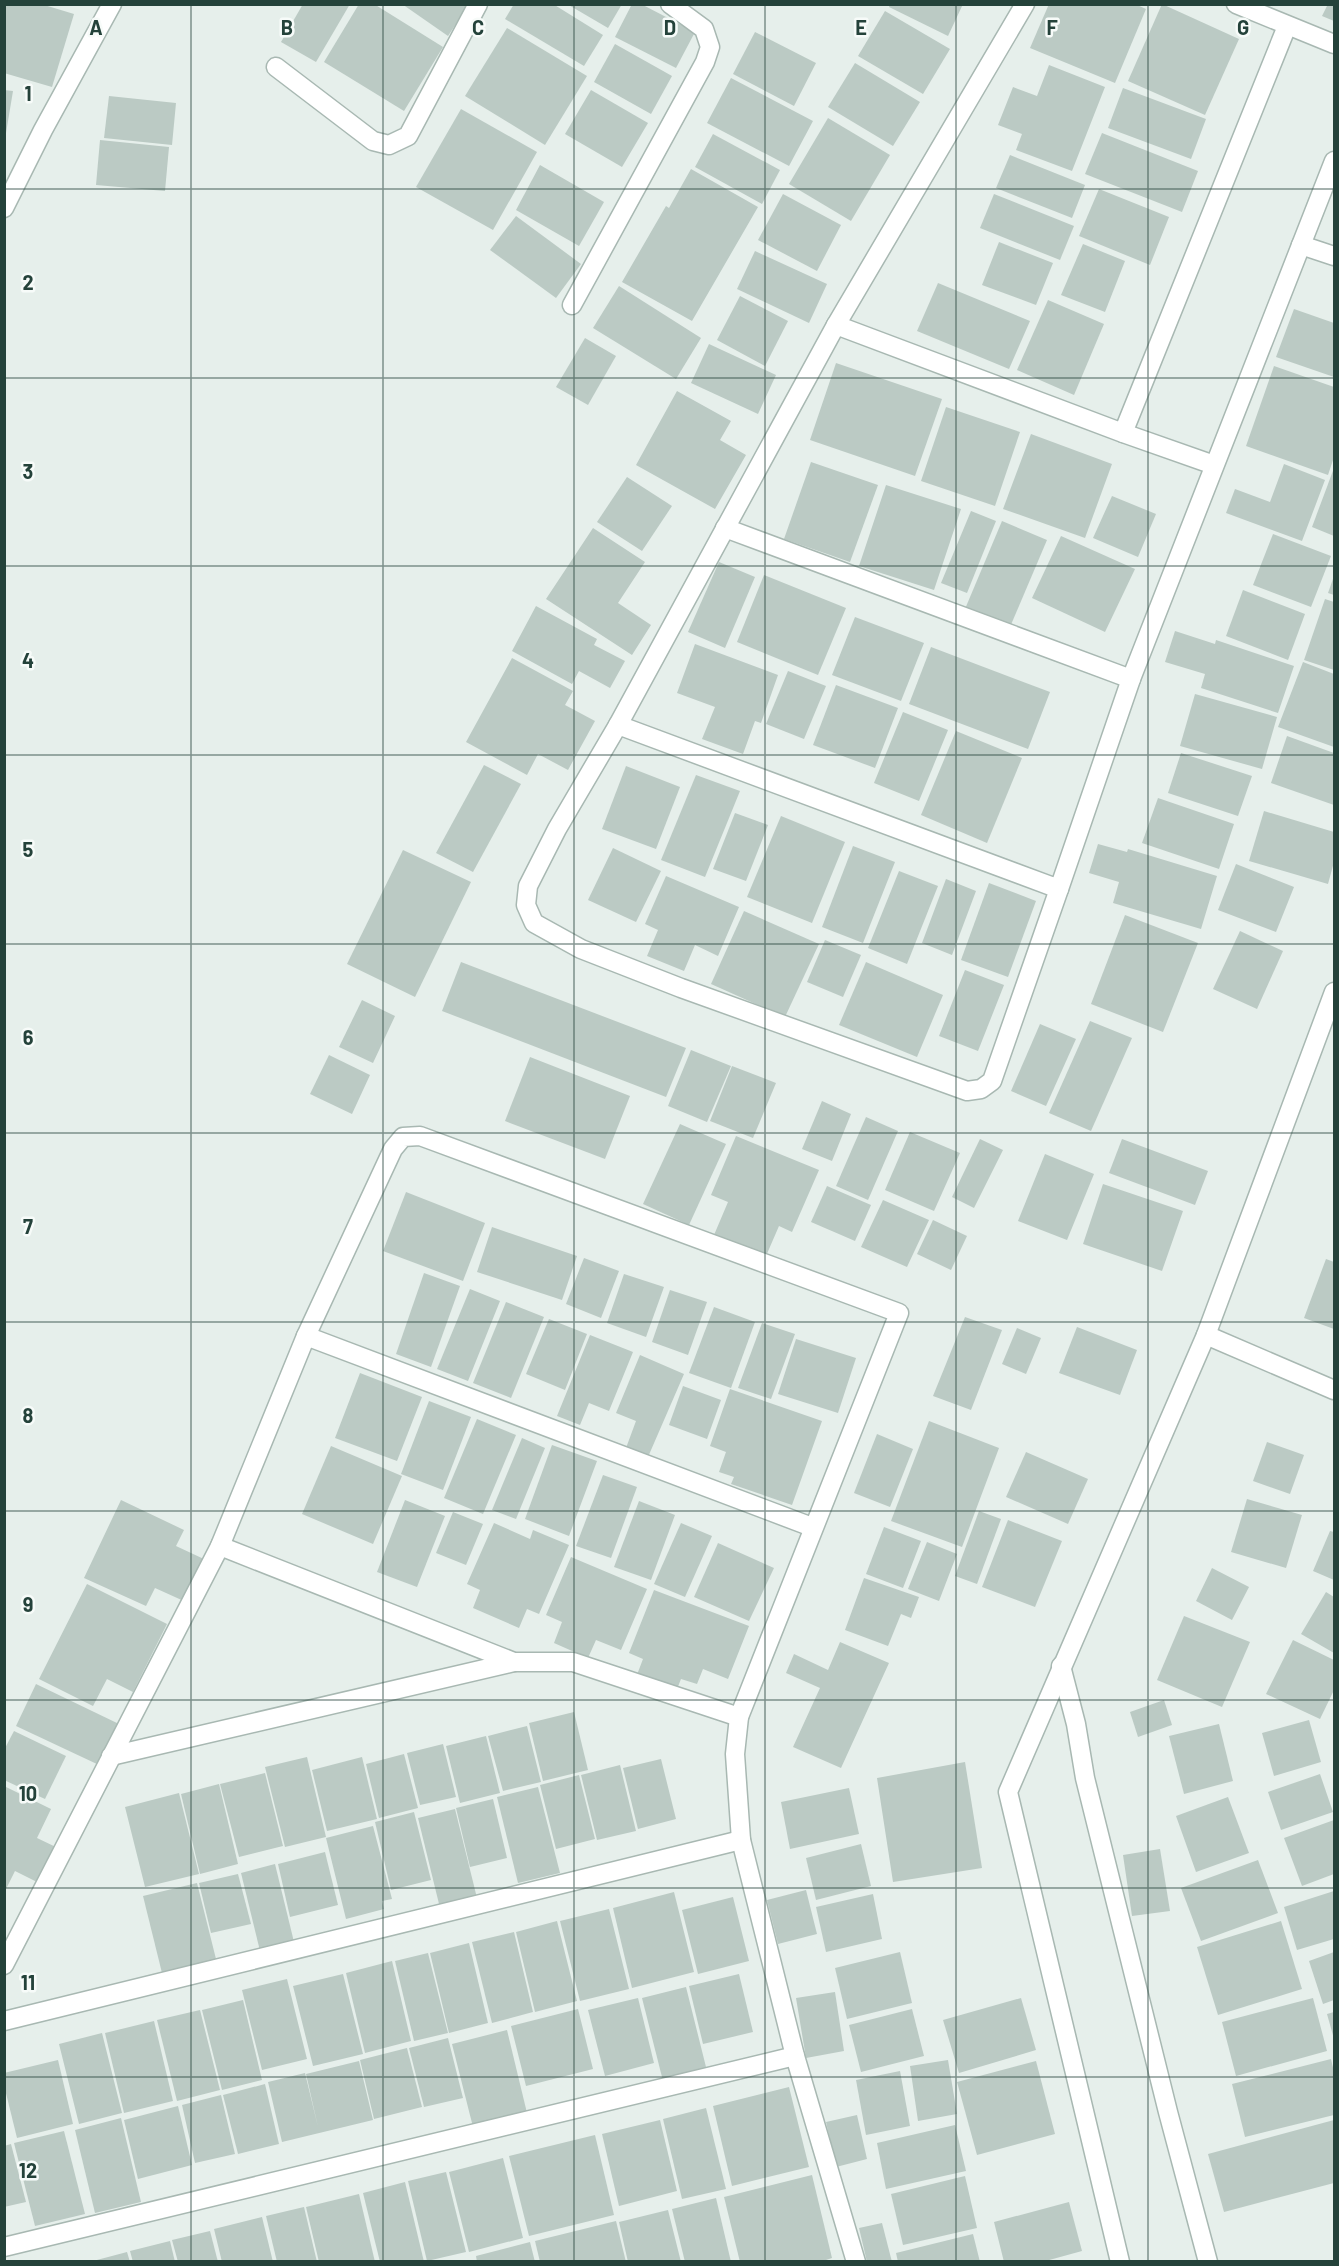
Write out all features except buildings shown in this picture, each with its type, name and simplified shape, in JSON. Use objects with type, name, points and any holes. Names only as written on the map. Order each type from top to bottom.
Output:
[{"type":"street","points":[[4,208],[43,130],[112,4]]},
{"type":"street","points":[[276,67],[373,141],[389,145],[408,136],[478,4]]},
{"type":"street","points":[[572,305],[705,62],[710,47],[704,29],[670,4]]},
{"type":"street","points":[[1025,4],[836,325],[528,886],[526,905],[534,923],[581,948],[681,988],[967,1091],[981,1089],[992,1081],[1131,679],[1335,161]]},
{"type":"street","points":[[1236,4],[1335,44]]},
{"type":"street","points":[[1122,433],[1287,26]]},
{"type":"street","points":[[1301,244],[1335,256]]},
{"type":"street","points":[[836,325],[1122,433],[1214,465]]},
{"type":"street","points":[[725,528],[1131,679]]},
{"type":"street","points":[[618,725],[1059,888]]},
{"type":"street","points":[[1120,2262],[1008,1792],[1206,1335],[1335,993]]},
{"type":"street","points":[[4,1965],[220,1546],[306,1336],[393,1149],[404,1137],[420,1136],[899,1313],[739,1717],[735,1754],[741,1840],[795,2056],[856,2262]]},
{"type":"street","points":[[1206,1335],[1335,1390]]},
{"type":"street","points":[[306,1336],[813,1527]]},
{"type":"street","points":[[220,1546],[514,1662]]},
{"type":"street","points":[[111,1756],[514,1662],[573,1662],[739,1717]]},
{"type":"street","points":[[1061,1666],[1076,1724],[1085,1778],[1168,2112],[1208,2262]]},
{"type":"street","points":[[4,2021],[741,1840]]},
{"type":"street","points":[[4,2247],[795,2056]]}]
